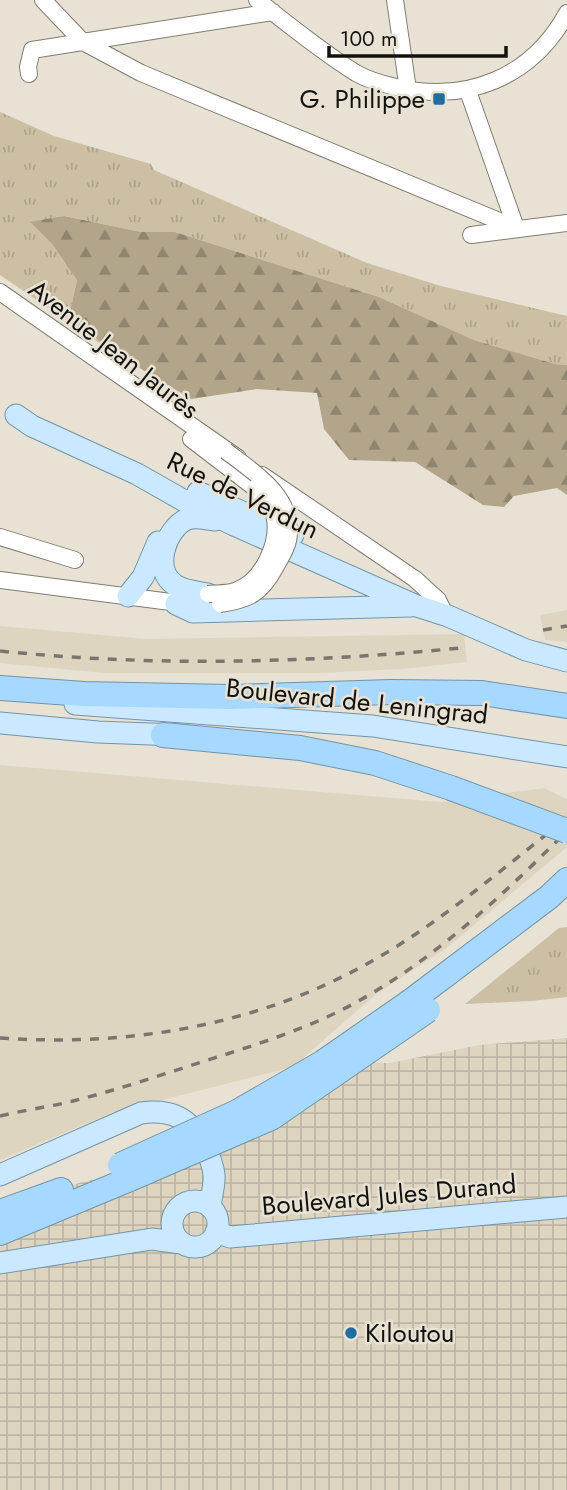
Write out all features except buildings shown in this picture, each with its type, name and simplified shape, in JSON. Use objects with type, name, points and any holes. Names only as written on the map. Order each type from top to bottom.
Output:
[{"type":"highway","points":[[0,688],[84,694],[230,697],[391,692],[482,693],[567,706]]},
{"type":"highway","points":[[163,735],[300,748],[375,763],[567,831]]},
{"type":"highway","points":[[420,1006],[567,880]]},
{"type":"highway","points":[[0,1233],[125,1172],[237,1112],[420,1006],[567,896]]},
{"type":"highway","points":[[0,1212],[125,1172]]},
{"type":"main road","name":"Rue de Verdun","points":[[8,411],[32,426],[137,474],[234,525],[417,606],[447,615],[526,650],[567,661]]},
{"type":"main road","name":"Rue de Verdun","points":[[8,411],[140,466],[350,562],[447,615]]},
{"type":"main road","points":[[137,474],[162,496],[168,521]]},
{"type":"main road","points":[[128,596],[143,577],[168,521],[177,509],[196,500],[219,502]]},
{"type":"main road","points":[[214,599],[176,586],[166,575],[162,562],[167,543],[175,528],[184,520],[193,518],[234,525]]},
{"type":"main road","points":[[176,604],[193,612],[417,606]]},
{"type":"main road","name":"Boulevard de Leningrad","points":[[0,697],[373,726],[501,744]]},
{"type":"main road","name":"Boulevard de Leningrad","points":[[0,723],[163,735],[267,734],[501,744]]},
{"type":"main road","points":[[501,744],[567,757]]},
{"type":"main road","points":[[0,1175],[141,1113],[165,1112],[184,1119],[194,1129],[207,1152],[215,1176],[210,1207]]},
{"type":"main road","points":[[0,1263],[152,1239],[193,1247],[205,1245],[216,1232],[217,1219],[210,1207],[197,1201],[189,1202],[176,1210],[173,1216],[173,1231],[181,1243]]},
{"type":"main road","name":"Boulevard Jules Durand","points":[[216,1232],[230,1237],[567,1207]]},
{"type":"street","points":[[43,0],[83,43],[141,74],[516,228]]},
{"type":"street","points":[[257,0],[357,74],[408,90],[440,93],[468,91],[502,79],[533,56],[558,28],[567,13]]},
{"type":"street","points":[[395,0],[408,90]]},
{"type":"street","points":[[29,74],[28,67],[33,50],[273,12]]},
{"type":"street","points":[[468,91],[516,228]]},
{"type":"street","points":[[471,235],[567,223]]},
{"type":"street","name":"Avenue Jean Jaurès","points":[[2,293],[226,451]]},
{"type":"street","name":"Avenue Jean Jaurès","points":[[2,293],[268,500],[274,515],[275,535],[263,570],[235,591],[214,599]]},
{"type":"street","points":[[0,580],[176,604],[250,597],[265,584],[284,552],[289,535],[288,519],[274,490],[226,451]]},
{"type":"street","points":[[226,451],[415,579],[438,600],[447,615]]},
{"type":"street","points":[[0,537],[75,560]]},
{"type":"shaded area","points":[[567,610],[567,642],[545,640],[540,615]]},
{"type":"shaded area","points":[[0,626],[147,639],[464,634],[467,662],[402,669],[320,673],[103,673],[0,663]]},
{"type":"shaded area","points":[[0,765],[441,802],[544,788],[567,799],[567,847],[448,947],[375,995],[293,1067],[111,1113],[0,1160]]},
{"type":"shaded area","points":[[567,1038],[567,1490],[0,1490],[0,1204],[121,1172],[313,1061],[390,1063],[479,1045]]},
{"type":"green space","points":[[0,112],[54,136],[151,164],[154,170],[367,263],[441,286],[567,316],[567,365],[555,364],[474,340],[379,297],[175,232],[141,232],[64,216],[31,223],[52,244],[77,280],[70,312],[105,347],[0,275]]},
{"type":"green space","points":[[64,216],[141,232],[175,232],[379,297],[474,340],[555,364],[567,365],[567,495],[557,488],[514,496],[504,507],[483,505],[415,462],[349,460],[324,429],[317,393],[257,389],[191,399],[105,347],[70,312],[77,280],[52,244],[30,222]]},
{"type":"green space","points":[[567,927],[567,997],[465,1004],[559,928]]},
{"type":"railway","points":[[543,630],[567,626]]},
{"type":"railway","points":[[0,651],[115,659],[230,661],[345,657],[460,648]]},
{"type":"railway","points":[[0,1038],[99,1039],[148,1034],[243,1015],[290,1000],[335,980],[404,942],[475,891],[567,818]]},
{"type":"railway","points":[[0,1116],[73,1101],[262,1043],[353,1004],[383,987],[439,947],[492,903],[567,831]]},
{"type":"place","name":"G. Philippe","points":[[439,99]]},
{"type":"place","name":"Kiloutou","points":[[351,1333]]}]
